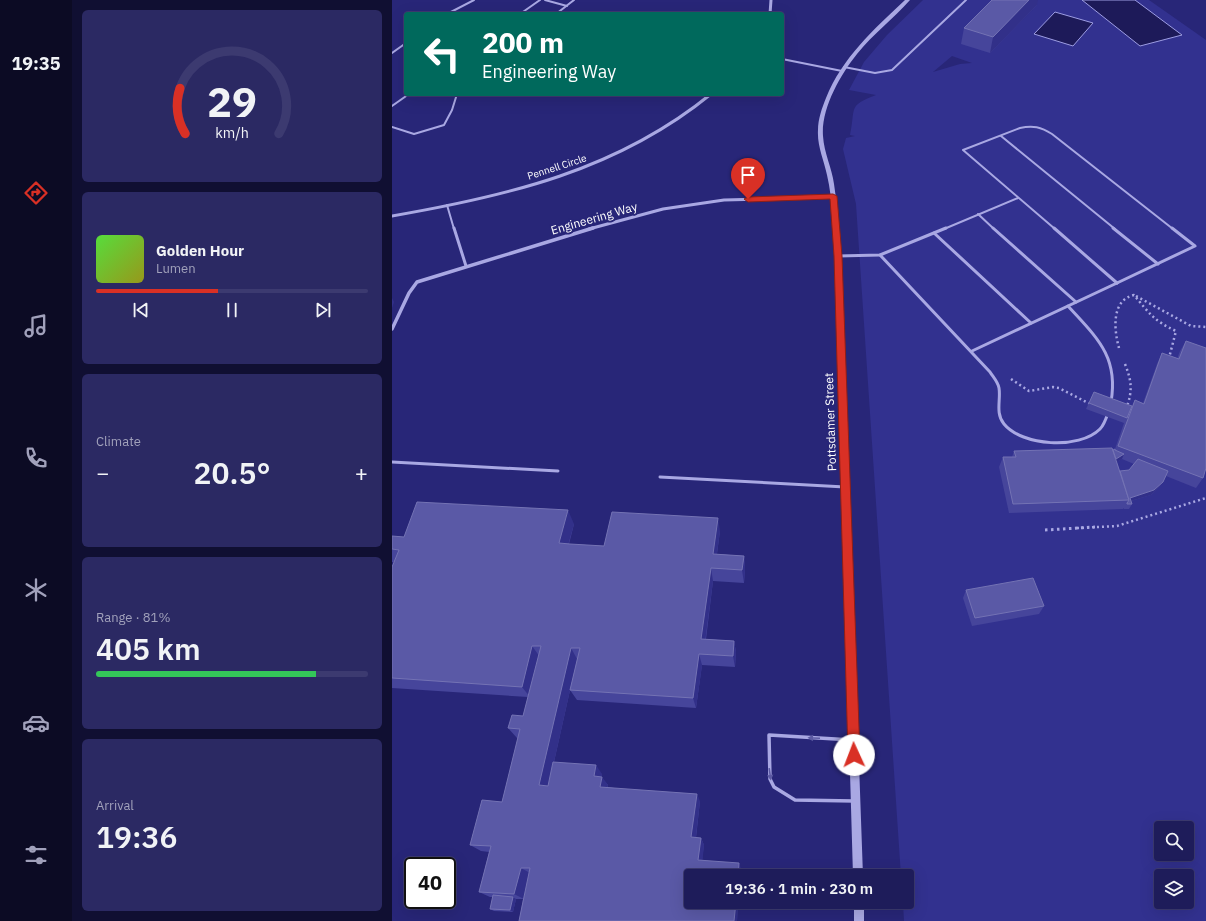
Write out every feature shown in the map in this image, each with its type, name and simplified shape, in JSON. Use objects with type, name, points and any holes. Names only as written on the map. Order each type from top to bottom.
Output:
[{"type":"street","points":[[770,12],[771,0]]},
{"type":"street","name":"Pottsdamer Street","points":[[858,869],[838,256],[830,174],[822,142],[820,125],[825,106],[843,69],[863,42],[908,0]]},
{"type":"street","name":"Pennell Circle","points":[[392,216],[447,206],[539,182],[593,164],[656,134],[685,115],[709,96]]},
{"type":"street","name":"Engineering Way","points":[[392,328],[409,294],[417,282],[600,225],[663,209],[724,200],[833,196]]},
{"type":"street","points":[[859,909],[859,921]]},
{"type":"lane","points":[[450,12],[474,0]]},
{"type":"lane","points":[[523,12],[540,0]]},
{"type":"lane","points":[[545,0],[567,6]]},
{"type":"lane","points":[[559,12],[574,0]]},
{"type":"lane","points":[[784,59],[875,73],[892,70],[966,0]]},
{"type":"lane","points":[[392,53],[404,44]]},
{"type":"lane","points":[[392,106],[406,96]]},
{"type":"lane","points":[[392,126],[414,134],[444,125],[452,110],[456,96]]},
{"type":"lane","points":[[972,351],[1118,283],[1196,246],[1044,129],[1034,126],[1023,127],[963,150],[1118,283]]},
{"type":"lane","points":[[1001,136],[1158,264]]},
{"type":"lane","points":[[838,256],[880,255],[1018,198]]},
{"type":"lane","points":[[447,206],[466,266]]},
{"type":"lane","points":[[978,214],[1076,302]]},
{"type":"lane","points":[[934,233],[1031,323]]},
{"type":"lane","points":[[880,255],[972,351],[990,372],[999,386],[999,411],[1003,422],[1012,431],[1029,438],[1052,442],[1071,442],[1082,440],[1099,430],[1105,423],[1109,411]]},
{"type":"lane","points":[[1068,306],[1103,346],[1109,363],[1114,390],[1110,404]]},
{"type":"lane","points":[[392,462],[558,471]]},
{"type":"lane","points":[[660,477],[845,487]]},
{"type":"lane","points":[[853,740],[769,735],[769,766],[770,779],[774,787],[796,800],[855,801]]},
{"type":"path","points":[[1120,350],[1115,331],[1117,311],[1124,299],[1129,295],[1134,295],[1191,326],[1206,327]]},
{"type":"path","points":[[1134,295],[1153,318],[1161,324],[1176,331],[1169,360]]},
{"type":"path","points":[[1124,361],[1132,382],[1132,395],[1126,409]]},
{"type":"path","points":[[1009,378],[1020,386],[1029,390],[1053,387],[1059,388],[1094,406]]},
{"type":"path","points":[[1045,530],[1117,526],[1206,498]]},
{"type":"shaded area","points":[[923,0],[1149,0],[1206,40],[1206,921],[904,921],[903,909],[914,909],[914,869],[901,869],[856,204],[843,149],[846,138],[855,136],[850,135],[854,109],[861,102],[876,95],[849,90],[864,62],[887,35]],"holes":[[[952,56],[972,63],[960,64],[933,72]]]},
{"type":"shaded area","points":[[1082,0],[1135,0],[1182,35],[1140,46]]},
{"type":"shaded area","points":[[1055,12],[1093,23],[1073,46],[1034,34]]},
{"type":"building","points":[[992,0],[1029,0],[993,37],[964,28]]},
{"type":"building","points":[[1186,341],[1206,348],[1206,468],[1203,478],[1118,446],[1135,400],[1144,404],[1162,353],[1179,359]]},
{"type":"building","points":[[1094,392],[1132,406],[1127,418],[1089,403]]},
{"type":"building","points":[[1112,448],[1129,500],[1013,504],[1003,457],[1016,457],[1014,451]]},
{"type":"building","points":[[1115,449],[1124,454],[1116,459],[1113,450]]},
{"type":"building","points":[[1138,459],[1168,471],[1163,482],[1154,490],[1130,498],[1132,504],[1127,504],[1129,500],[1120,471],[1129,470]]},
{"type":"building","points":[[417,502],[568,510],[559,543],[604,546],[612,512],[718,518],[713,554],[744,556],[742,570],[711,568],[701,639],[734,641],[733,656],[699,654],[693,698],[570,690],[580,648],[571,648],[539,785],[548,786],[553,762],[596,765],[594,776],[602,777],[600,787],[697,794],[691,837],[701,838],[698,860],[739,863],[739,869],[684,869],[684,909],[735,909],[734,921],[519,921],[530,868],[521,868],[514,894],[479,892],[491,846],[470,845],[482,800],[502,802],[520,729],[508,728],[512,715],[523,716],[541,646],[532,646],[522,687],[392,678],[392,567],[399,550],[392,549],[392,536],[404,537]]},
{"type":"building","points":[[1033,578],[1044,606],[975,618],[966,590]]},
{"type":"building","points":[[493,895],[513,897],[510,910],[490,909]]},
{"type":"route","points":[[748,199],[833,196],[838,256],[846,546],[854,755]]}]
